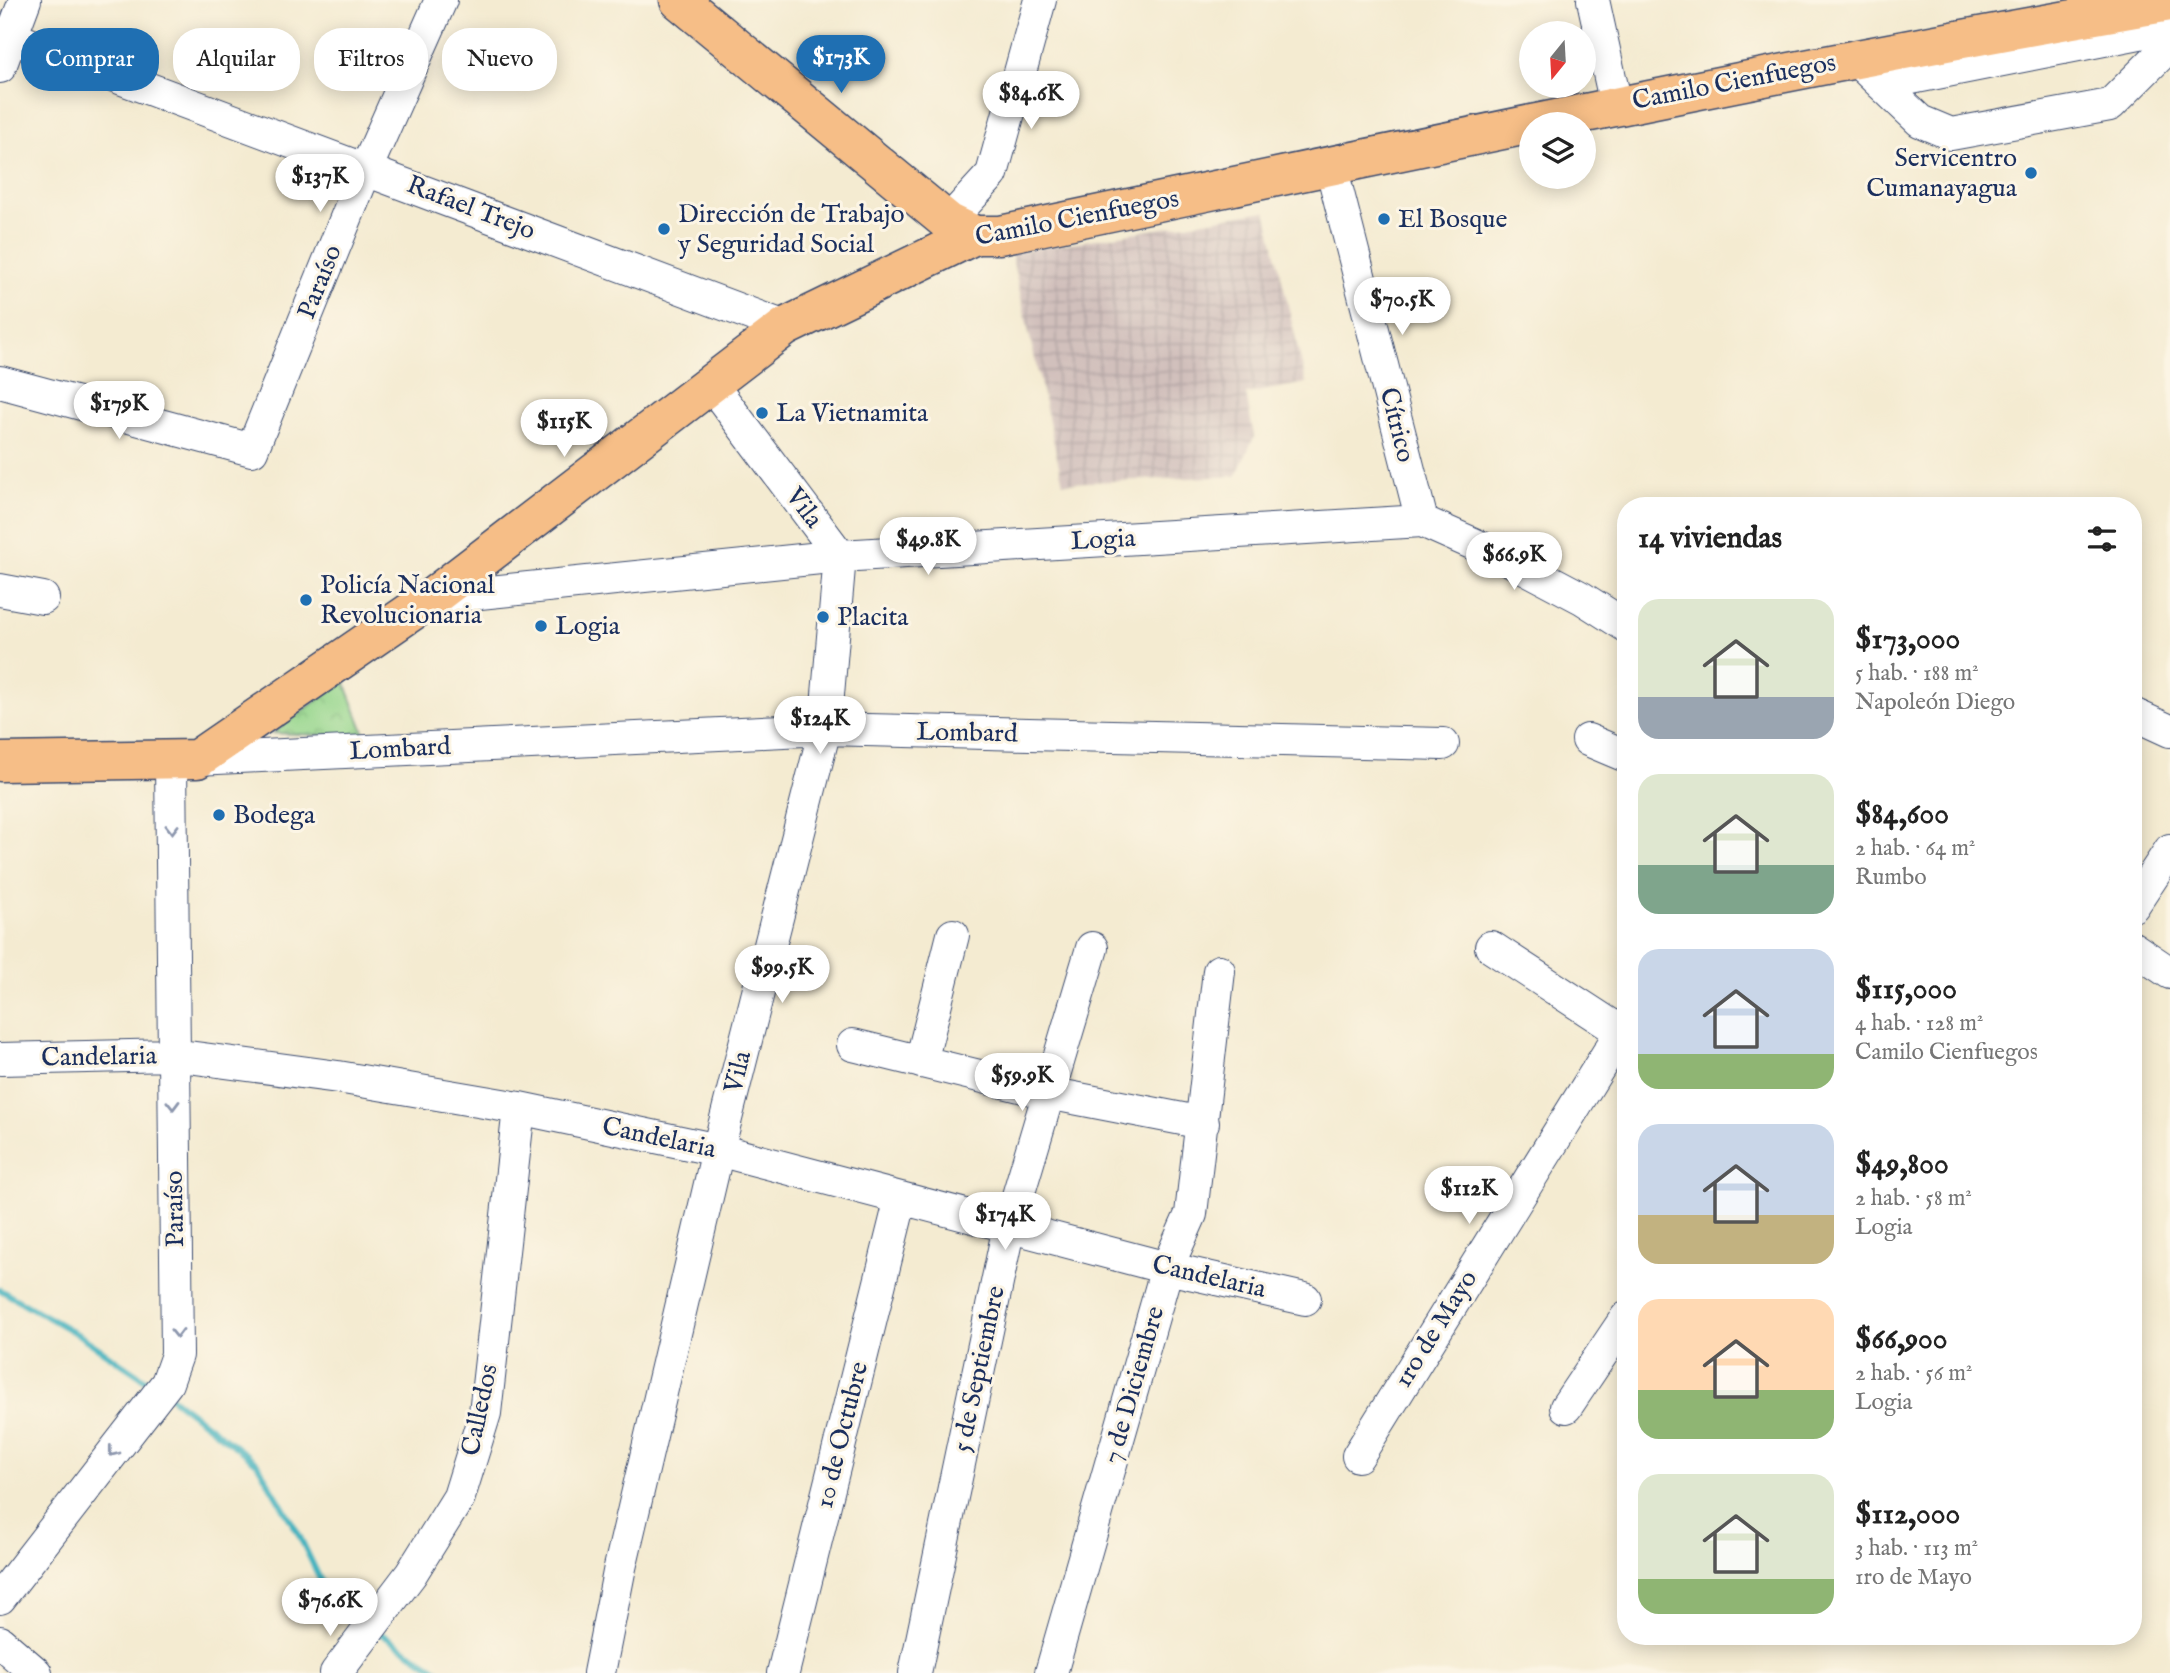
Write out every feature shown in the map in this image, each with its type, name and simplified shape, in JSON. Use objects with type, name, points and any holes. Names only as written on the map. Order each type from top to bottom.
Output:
[{"type":"main road","points":[[679,0],[962,229]]},
{"type":"main road","name":"Camilo Cienfuegos","points":[[184,760],[431,598],[785,327],[962,229],[1000,235],[1616,105],[1868,71],[2062,10],[2170,2]]},
{"type":"main road","points":[[0,762],[184,760]]},
{"type":"street","points":[[0,67],[6,35],[25,0]]},
{"type":"street","name":"Paraíso","points":[[0,382],[252,450],[366,169],[441,0]]},
{"type":"street","points":[[962,229],[992,174],[1040,0]]},
{"type":"street","points":[[1593,0],[1616,105]]},
{"type":"street","points":[[1868,71],[2170,27]]},
{"type":"street","name":"Rafael Trejo","points":[[6,35],[785,327]]},
{"type":"street","points":[[1868,71],[1920,121],[1951,134],[2110,106],[2170,45]]},
{"type":"street","name":"Cítrico","points":[[1331,166],[1422,521]]},
{"type":"street","name":"Vila","points":[[599,1673],[619,1572],[718,1150],[825,729],[840,556],[711,384]]},
{"type":"street","name":"Logia","points":[[431,598],[840,556],[1422,521],[1513,561],[1617,620]]},
{"type":"street","points":[[0,590],[43,598]]},
{"type":"street","points":[[2142,718],[2170,731]]},
{"type":"street","name":"Lombard","points":[[184,760],[825,729],[1443,744]]},
{"type":"street","points":[[1588,740],[1617,752]]},
{"type":"street","name":"Paraíso","points":[[0,1598],[161,1390],[177,1355],[173,1055],[184,760]]},
{"type":"street","points":[[2142,892],[2170,850]]},
{"type":"street","points":[[921,1062],[953,935]]},
{"type":"street","points":[[1491,947],[1617,1026]]},
{"type":"street","name":"5 de Septiembre","points":[[915,1673],[1009,1226],[1092,948]]},
{"type":"street","points":[[2142,954],[2170,973]]},
{"type":"street","name":"7 de Diciembre","points":[[1052,1673],[1167,1268],[1191,1214],[1219,971]]},
{"type":"street","name":"1ro de Mayo","points":[[1357,1456],[1617,1041]]},
{"type":"street","points":[[853,1045],[1048,1093],[1203,1124]]},
{"type":"street","name":"Candelaria","points":[[0,1059],[173,1055],[338,1077],[519,1108],[718,1150],[1167,1268],[1305,1299]]},
{"type":"street","name":"Calledos","points":[[336,1673],[411,1574],[459,1497],[485,1413],[519,1108]]},
{"type":"street","name":"10 de Octubre","points":[[783,1673],[901,1198]]},
{"type":"street","points":[[1566,1408],[1617,1332]]},
{"type":"street","points":[[0,1642],[37,1673]]},
{"type":"shaded area","points":[[1266,211],[1306,383],[1246,394],[1254,437],[1236,476],[1063,483],[1011,253]]},
{"type":"green space","points":[[344,680],[366,737],[273,733]]},
{"type":"waterway","points":[[0,1290],[79,1335],[153,1385]]},
{"type":"waterway","points":[[168,1395],[257,1463],[298,1533],[330,1600],[363,1622]]},
{"type":"waterway","points":[[378,1632],[442,1673]]},
{"type":"place","name":"Servicentro Cumanayagua","points":[[2031,173]]},
{"type":"place","name":"El Bosque","points":[[1384,219]]},
{"type":"place","name":"Dirección de Trabajo y Seguridad Social","points":[[664,229]]},
{"type":"place","name":"La Vietnamita","points":[[762,413]]},
{"type":"place","name":"Policía Nacional Revolucionaria","points":[[306,600]]},
{"type":"place","name":"Placita","points":[[823,617]]},
{"type":"place","name":"Logia","points":[[541,626]]},
{"type":"place","name":"Bodega","points":[[219,815]]}]
